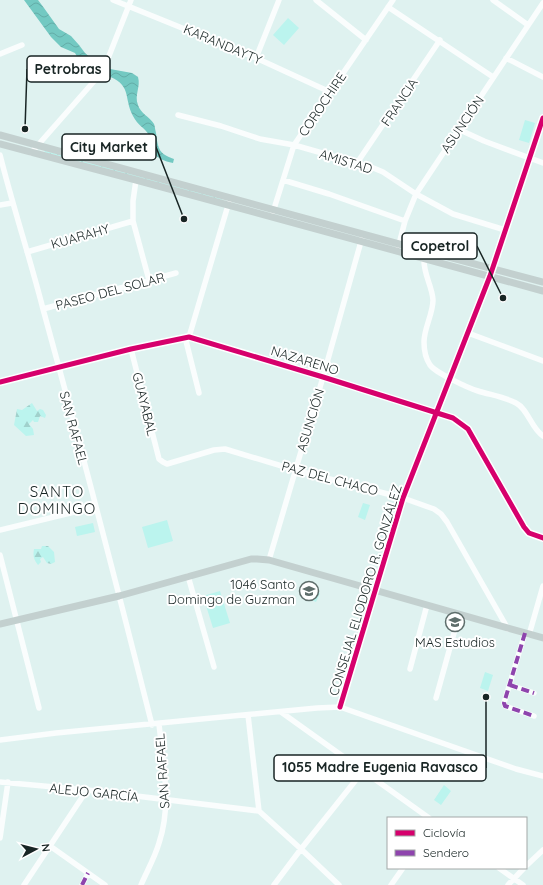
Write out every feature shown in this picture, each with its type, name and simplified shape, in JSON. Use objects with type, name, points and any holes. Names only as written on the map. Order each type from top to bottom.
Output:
[{"type":"main road","points":[[0,135],[230,202]]},
{"type":"main road","points":[[0,144],[136,180],[273,213],[398,248],[492,268],[543,282]]},
{"type":"main road","points":[[398,248],[424,258],[543,291]]},
{"type":"main road","points":[[0,624],[120,596],[256,558],[269,560],[543,638]]},
{"type":"street","name":"KARANDAYTY","points":[[113,0],[130,3],[330,92]]},
{"type":"street","points":[[256,58],[279,0]]},
{"type":"street","points":[[316,0],[366,40]]},
{"type":"street","name":"COROCHIRE","points":[[273,213],[294,145],[393,0]]},
{"type":"street","points":[[493,0],[528,25]]},
{"type":"street","points":[[31,153],[96,79],[108,61],[130,3]]},
{"type":"street","name":"ASUNCIÓN","points":[[398,248],[405,221],[416,194],[458,129],[543,4]]},
{"type":"street","points":[[388,7],[440,40],[493,77]]},
{"type":"street","name":"FRANCIA","points":[[357,163],[440,40]]},
{"type":"street","points":[[0,54],[22,45]]},
{"type":"street","points":[[506,58],[543,77]]},
{"type":"street","name":"AMISTAD","points":[[178,115],[220,126],[260,139],[294,145],[383,172],[416,194],[453,214],[505,230]]},
{"type":"street","name":"CONSEJAL ELIODORO R. GONZÁLEZ","points":[[340,707],[403,498],[490,276],[543,118]]},
{"type":"street","points":[[458,129],[484,141],[543,163]]},
{"type":"street","name":"SAN RAFAEL","points":[[0,155],[12,203],[28,252],[59,367],[95,507],[120,596],[152,725]]},
{"type":"street","points":[[136,180],[133,201],[133,221],[149,280]]},
{"type":"street","points":[[283,180],[405,221]]},
{"type":"street","points":[[200,393],[187,337],[230,202]]},
{"type":"street","points":[[0,205],[12,203]]},
{"type":"street","name":"KUARAHY","points":[[28,252],[133,221]]},
{"type":"street","name":"ASUNCIÓN","points":[[269,560],[362,238]]},
{"type":"street","points":[[424,258],[425,274],[431,290],[433,301],[425,334],[425,349],[430,365],[435,370],[476,391],[518,404],[534,427],[543,436]]},
{"type":"street","name":"PASEO DEL SOLAR","points":[[43,309],[176,273]]},
{"type":"street","points":[[468,333],[543,361]]},
{"type":"street","name":"NAZARENO","points":[[0,382],[132,349],[187,337],[323,377],[453,418],[468,429],[524,527],[530,533],[543,538]]},
{"type":"street","name":"GUAYABAL","points":[[132,349],[159,459]]},
{"type":"street","name":"PAZ DEL CHACO","points":[[159,459],[167,464],[214,450],[225,449],[294,470],[403,498],[434,509],[441,514],[447,522],[508,629]]},
{"type":"street","points":[[0,530],[95,507]]},
{"type":"street","points":[[0,555],[39,708]]},
{"type":"street","points":[[188,576],[214,667]]},
{"type":"street","points":[[534,716],[505,706],[504,703],[543,586]]},
{"type":"street","points":[[410,669],[427,605]]},
{"type":"street","points":[[436,698],[459,614]]},
{"type":"street","points":[[510,685],[534,693]]},
{"type":"street","points":[[0,740],[56,733],[340,707],[516,769],[543,776]]},
{"type":"street","points":[[281,712],[428,817]]},
{"type":"street","points":[[248,715],[259,812],[301,848],[339,885]]},
{"type":"street","name":"SAN RAFAEL","points":[[141,885],[160,842],[164,823],[166,800],[159,724]]},
{"type":"street","points":[[274,885],[301,848],[363,771]]},
{"type":"street","name":"ALEJO GARCÍA","points":[[0,782],[87,790],[259,812]]},
{"type":"street","points":[[0,838],[8,782]]},
{"type":"street","points":[[24,885],[87,790]]},
{"type":"street","points":[[50,846],[105,885]]},
{"type":"street","points":[[527,865],[543,850]]},
{"type":"street","points":[[391,885],[403,869]]},
{"type":"street","points":[[500,869],[523,885]]},
{"type":"street","points":[[508,885],[523,869]]},
{"type":"street","points":[[82,885],[88,873]]},
{"type":"green space","points":[[288,18],[299,28],[284,45],[273,35]]},
{"type":"green space","points":[[525,120],[535,123],[529,143],[519,140]]},
{"type":"green space","points":[[45,151],[222,199],[222,200],[44,152]]},
{"type":"green space","points":[[32,403],[37,411],[40,409],[43,410],[46,415],[45,418],[40,416],[38,422],[34,422],[33,420],[29,424],[33,429],[34,435],[26,436],[14,425],[17,409],[22,410]]},
{"type":"green space","points":[[363,503],[370,505],[365,520],[358,517]]},
{"type":"green space","points":[[167,520],[173,541],[148,548],[142,527]]},
{"type":"green space","points":[[93,523],[95,532],[77,536],[75,527]]},
{"type":"green space","points":[[42,546],[48,546],[54,552],[55,562],[51,564],[47,563],[43,557],[40,559],[41,562],[38,565],[34,557],[34,549],[41,549]]},
{"type":"green space","points":[[305,586],[320,593],[316,602],[301,595]]},
{"type":"green space","points":[[220,591],[230,623],[213,628],[203,596]]},
{"type":"green space","points":[[485,672],[493,675],[488,691],[480,688]]},
{"type":"green space","points":[[444,785],[451,791],[441,805],[434,800]]},
{"type":"water","points":[[24,0],[38,0],[59,29],[71,36],[85,53],[100,66],[95,72],[82,65],[75,53],[61,47],[51,37]]},
{"type":"water","points":[[110,69],[132,73],[138,77],[139,84],[137,101],[139,108],[154,124],[160,150],[165,155],[174,159],[173,163],[158,157],[155,154],[151,146],[149,135],[133,116],[124,87],[114,79],[105,75]]},
{"type":"waterway","points":[[97,68],[108,72]]},
{"type":"marked path","points":[[525,633],[504,703],[505,706],[534,716]]},
{"type":"marked path","points":[[510,685],[534,693]]},
{"type":"marked path","points":[[82,885],[88,873]]},
{"type":"cycle path","points":[[340,707],[403,498],[490,276],[543,118]]},
{"type":"cycle path","points":[[0,382],[131,349],[189,337],[453,418],[468,429],[524,527],[529,533],[543,538]]},
{"type":"place","name":"Petrobras","points":[[25,129]]},
{"type":"place","name":"City Market","points":[[184,219]]},
{"type":"place","name":"Copetrol","points":[[503,298]]},
{"type":"place","name":"1046 Santo Domingo de Guzman","points":[[309,591]]},
{"type":"place","name":"MAS Estudios","points":[[455,622]]},
{"type":"place","name":"1055 Madre Eugenia Ravasco","points":[[486,697]]},
{"type":"district","name":"SANTO DOMINGO","points":[[57,500]]}]
